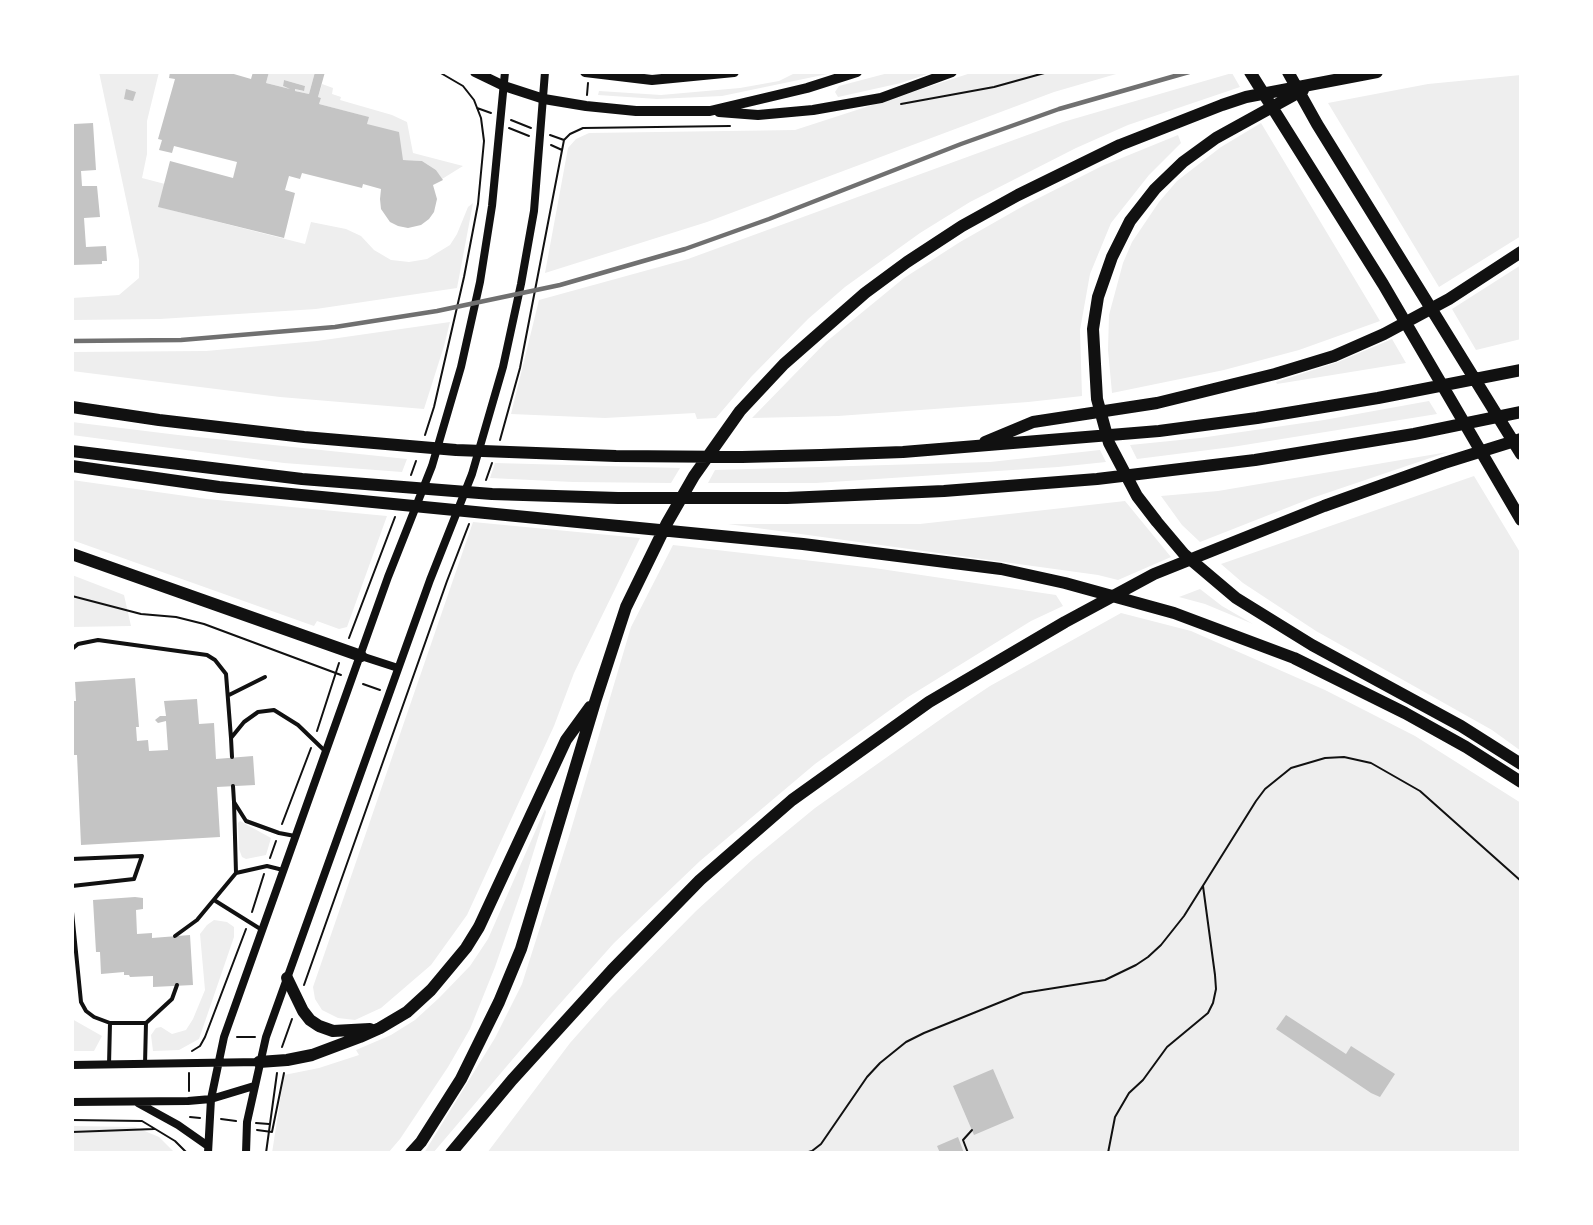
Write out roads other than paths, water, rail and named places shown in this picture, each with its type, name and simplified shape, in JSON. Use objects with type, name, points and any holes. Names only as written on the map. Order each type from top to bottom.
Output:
[{"type":"highway","points":[[1250,72],[1383,284],[1520,518]]},
{"type":"highway","points":[[1288,72],[1317,124],[1521,454]]},
{"type":"highway","points":[[411,1153],[421,1142],[461,1079],[504,992],[521,949],[626,607],[667,523],[694,476],[740,411],[784,364],[835,318],[907,262],[962,226],[1018,195],[1120,145],[1222,105],[1246,97],[1377,72]]},
{"type":"highway","points":[[1313,84],[1216,138],[1183,162],[1155,189],[1130,221],[1112,257],[1098,297],[1093,328],[1097,399],[1109,442],[1137,496],[1184,554],[1236,598],[1312,645],[1461,726],[1521,764]]},
{"type":"highway","points":[[976,446],[1033,422],[1157,403],[1275,374],[1334,356],[1384,334],[1449,299],[1521,252]]},
{"type":"highway","points":[[72,407],[304,437],[456,450],[616,456],[741,457],[903,452],[1159,431],[1378,399],[1521,370]]},
{"type":"highway","points":[[72,451],[302,480],[492,494],[618,498],[787,498],[944,491],[1097,479],[1255,460],[1414,434],[1521,412]]},
{"type":"highway","points":[[451,1153],[512,1080],[612,969],[700,880],[792,800],[929,702],[1065,622],[1154,574],[1333,502],[1521,439]]},
{"type":"highway","points":[[72,466],[219,487],[803,544],[1001,569],[1065,583],[1174,613],[1294,658],[1405,713],[1466,747],[1521,782]]},
{"type":"highway","points":[[72,554],[361,656]]},
{"type":"highway","points":[[259,1062],[312,1055],[340,1046],[380,1028],[407,1012],[431,990],[466,948],[490,906],[566,740],[595,702]]},
{"type":"highway","points":[[287,978],[298,1002],[310,1020],[319,1026],[333,1031],[380,1028]]},
{"type":"main road","points":[[474,72],[504,86],[544,99],[586,106],[636,111],[710,111],[758,115],[813,110],[881,98],[952,72]]},
{"type":"main road","points":[[585,72],[652,80],[734,72]]},
{"type":"main road","points":[[710,111],[807,88],[857,72]]},
{"type":"street","points":[[208,1149],[211,1099],[224,1037],[388,577],[432,466],[461,366],[480,282],[492,206],[505,72]]},
{"type":"street","points":[[246,1153],[243,1125],[266,1036],[430,580],[472,474],[503,367],[534,211],[545,72]]},
{"type":"street","points":[[361,656],[398,668]]},
{"type":"street","points":[[72,1065],[259,1062]]},
{"type":"street","points":[[72,1102],[137,1103],[211,1099],[254,1086]]},
{"type":"street","points":[[137,1103],[178,1125],[208,1149]]},
{"type":"lane","points":[[72,649],[78,644],[98,640],[207,655],[215,660],[226,674],[232,758]]},
{"type":"lane","points":[[229,694],[265,677]]},
{"type":"lane","points":[[231,738],[244,722],[258,712],[274,711],[298,725],[326,752]]},
{"type":"lane","points":[[233,786],[236,873]]},
{"type":"lane","points":[[234,802],[246,821],[279,833],[296,836]]},
{"type":"lane","points":[[72,865],[72,857],[142,855],[134,879],[72,886]]},
{"type":"lane","points":[[174,936],[197,920],[236,873],[267,866],[284,870]]},
{"type":"lane","points":[[214,900],[262,930]]},
{"type":"lane","points":[[72,912],[81,1002],[86,1011],[94,1017],[110,1023],[146,1023],[172,999],[177,986]]},
{"type":"lane","points":[[109,1065],[110,1023]]},
{"type":"lane","points":[[145,1064],[146,1023]]},
{"type":"railway","points":[[72,341],[181,340],[335,327],[437,311],[560,285],[685,249],[1059,109],[1189,72]]}]
